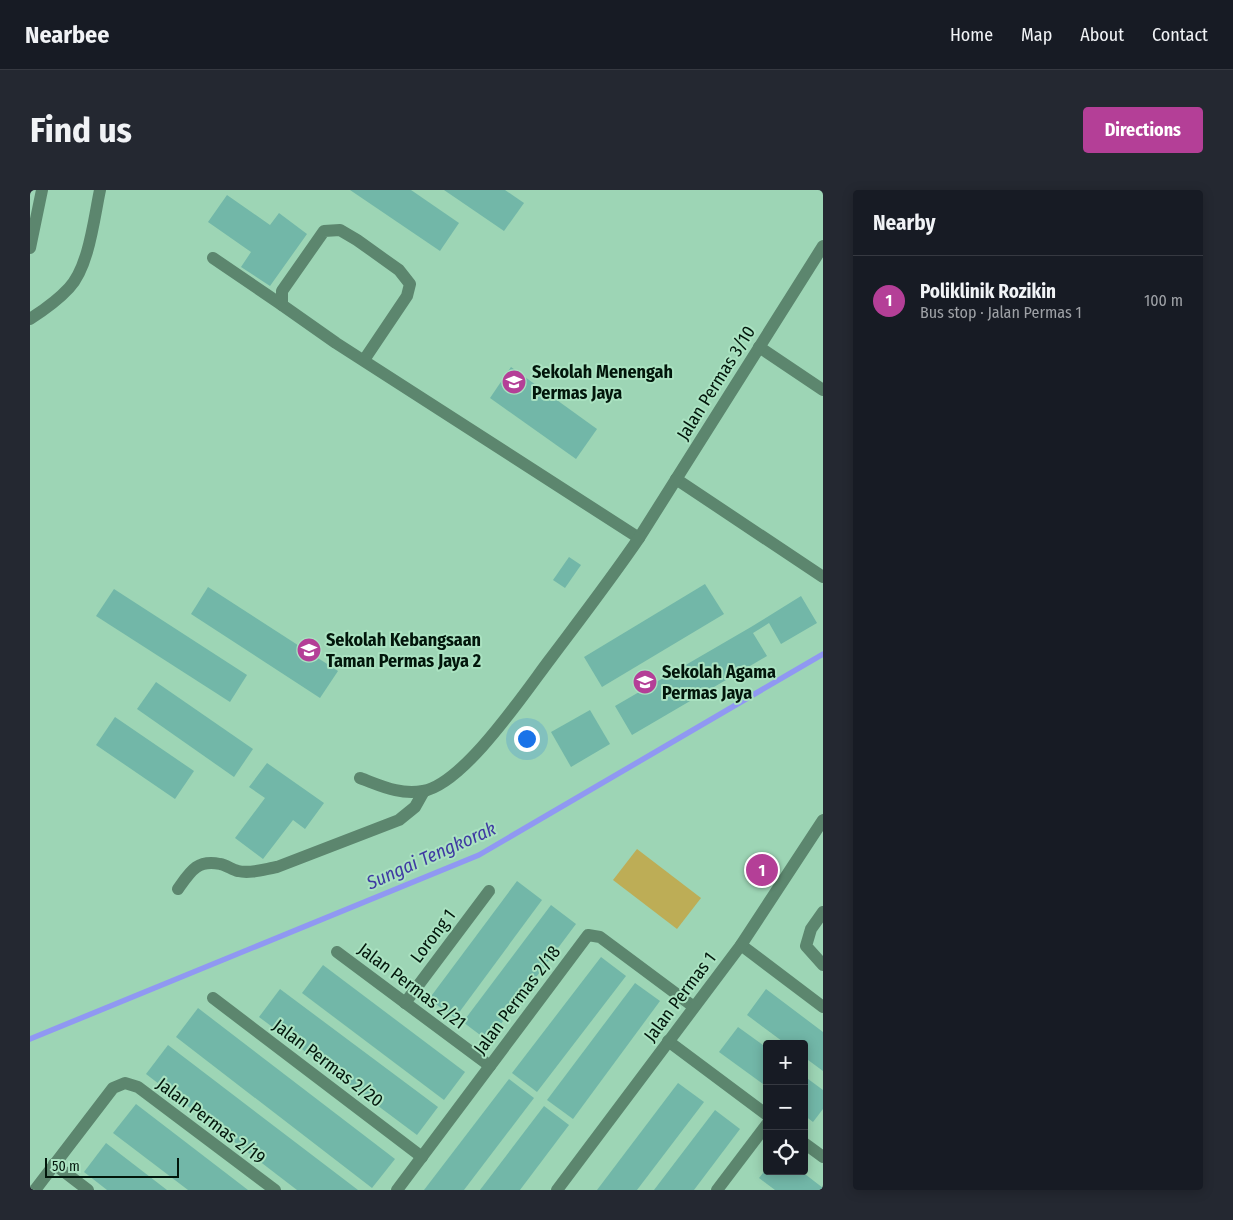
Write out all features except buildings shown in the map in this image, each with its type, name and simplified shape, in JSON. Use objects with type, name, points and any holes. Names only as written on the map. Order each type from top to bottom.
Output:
[{"type":"street","points":[[30,248],[42,190]]},
{"type":"street","points":[[30,319],[48,307],[70,287],[84,262],[100,190]]},
{"type":"street","points":[[282,305],[282,291],[324,231],[340,230],[357,240],[399,270],[410,284],[407,296],[364,360]]},
{"type":"street","name":"Jalan Permas 3/10","points":[[424,791],[444,782],[491,738],[612,577],[676,480],[823,246]]},
{"type":"street","points":[[213,258],[364,360],[638,538]]},
{"type":"street","points":[[759,347],[823,390]]},
{"type":"street","points":[[676,480],[823,577]]},
{"type":"street","points":[[178,889],[190,870],[204,862],[222,864],[238,871],[257,871],[276,867],[399,820],[415,807],[424,791],[394,791],[360,778]]},
{"type":"street","name":"Jalan Permas 1","points":[[557,1190],[741,945],[823,820]]},
{"type":"street","name":"Lorong 1","points":[[405,1003],[490,891]]},
{"type":"street","points":[[823,912],[811,929],[806,946],[823,965]]},
{"type":"street","name":"Jalan Permas 2/18","points":[[397,1190],[588,935],[600,937],[694,1007]]},
{"type":"street","points":[[741,945],[823,1007]]},
{"type":"street","name":"Jalan Permas 2/21","points":[[337,952],[490,1066]]},
{"type":"street","name":"Jalan Permas 2/20","points":[[213,998],[422,1157]]},
{"type":"street","points":[[668,1041],[763,1112]]},
{"type":"street","name":"Jalan Permas 2/19","points":[[54,1164],[113,1088],[125,1083],[138,1087],[274,1190]]},
{"type":"street","points":[[716,1190],[763,1129]]},
{"type":"street","points":[[808,1146],[823,1157]]},
{"type":"street","points":[[35,1190],[54,1164],[88,1190]]},
{"type":"shaded area","points":[[637,849],[701,898],[677,929],[613,880]]},
{"type":"waterway","name":"Sungai Tengkorak","points":[[30,1039],[479,855],[823,654]]},
{"type":"place","name":"Sekolah Menengah Permas Jaya","points":[[514,382]]},
{"type":"place","name":"Sekolah Kebangsaan Taman Permas Jaya 2","points":[[309,650]]},
{"type":"place","name":"Sekolah Agama Permas Jaya","points":[[645,682]]},
{"type":"place","name":"Poliklinik Rozikin","points":[[762,870]]}]
